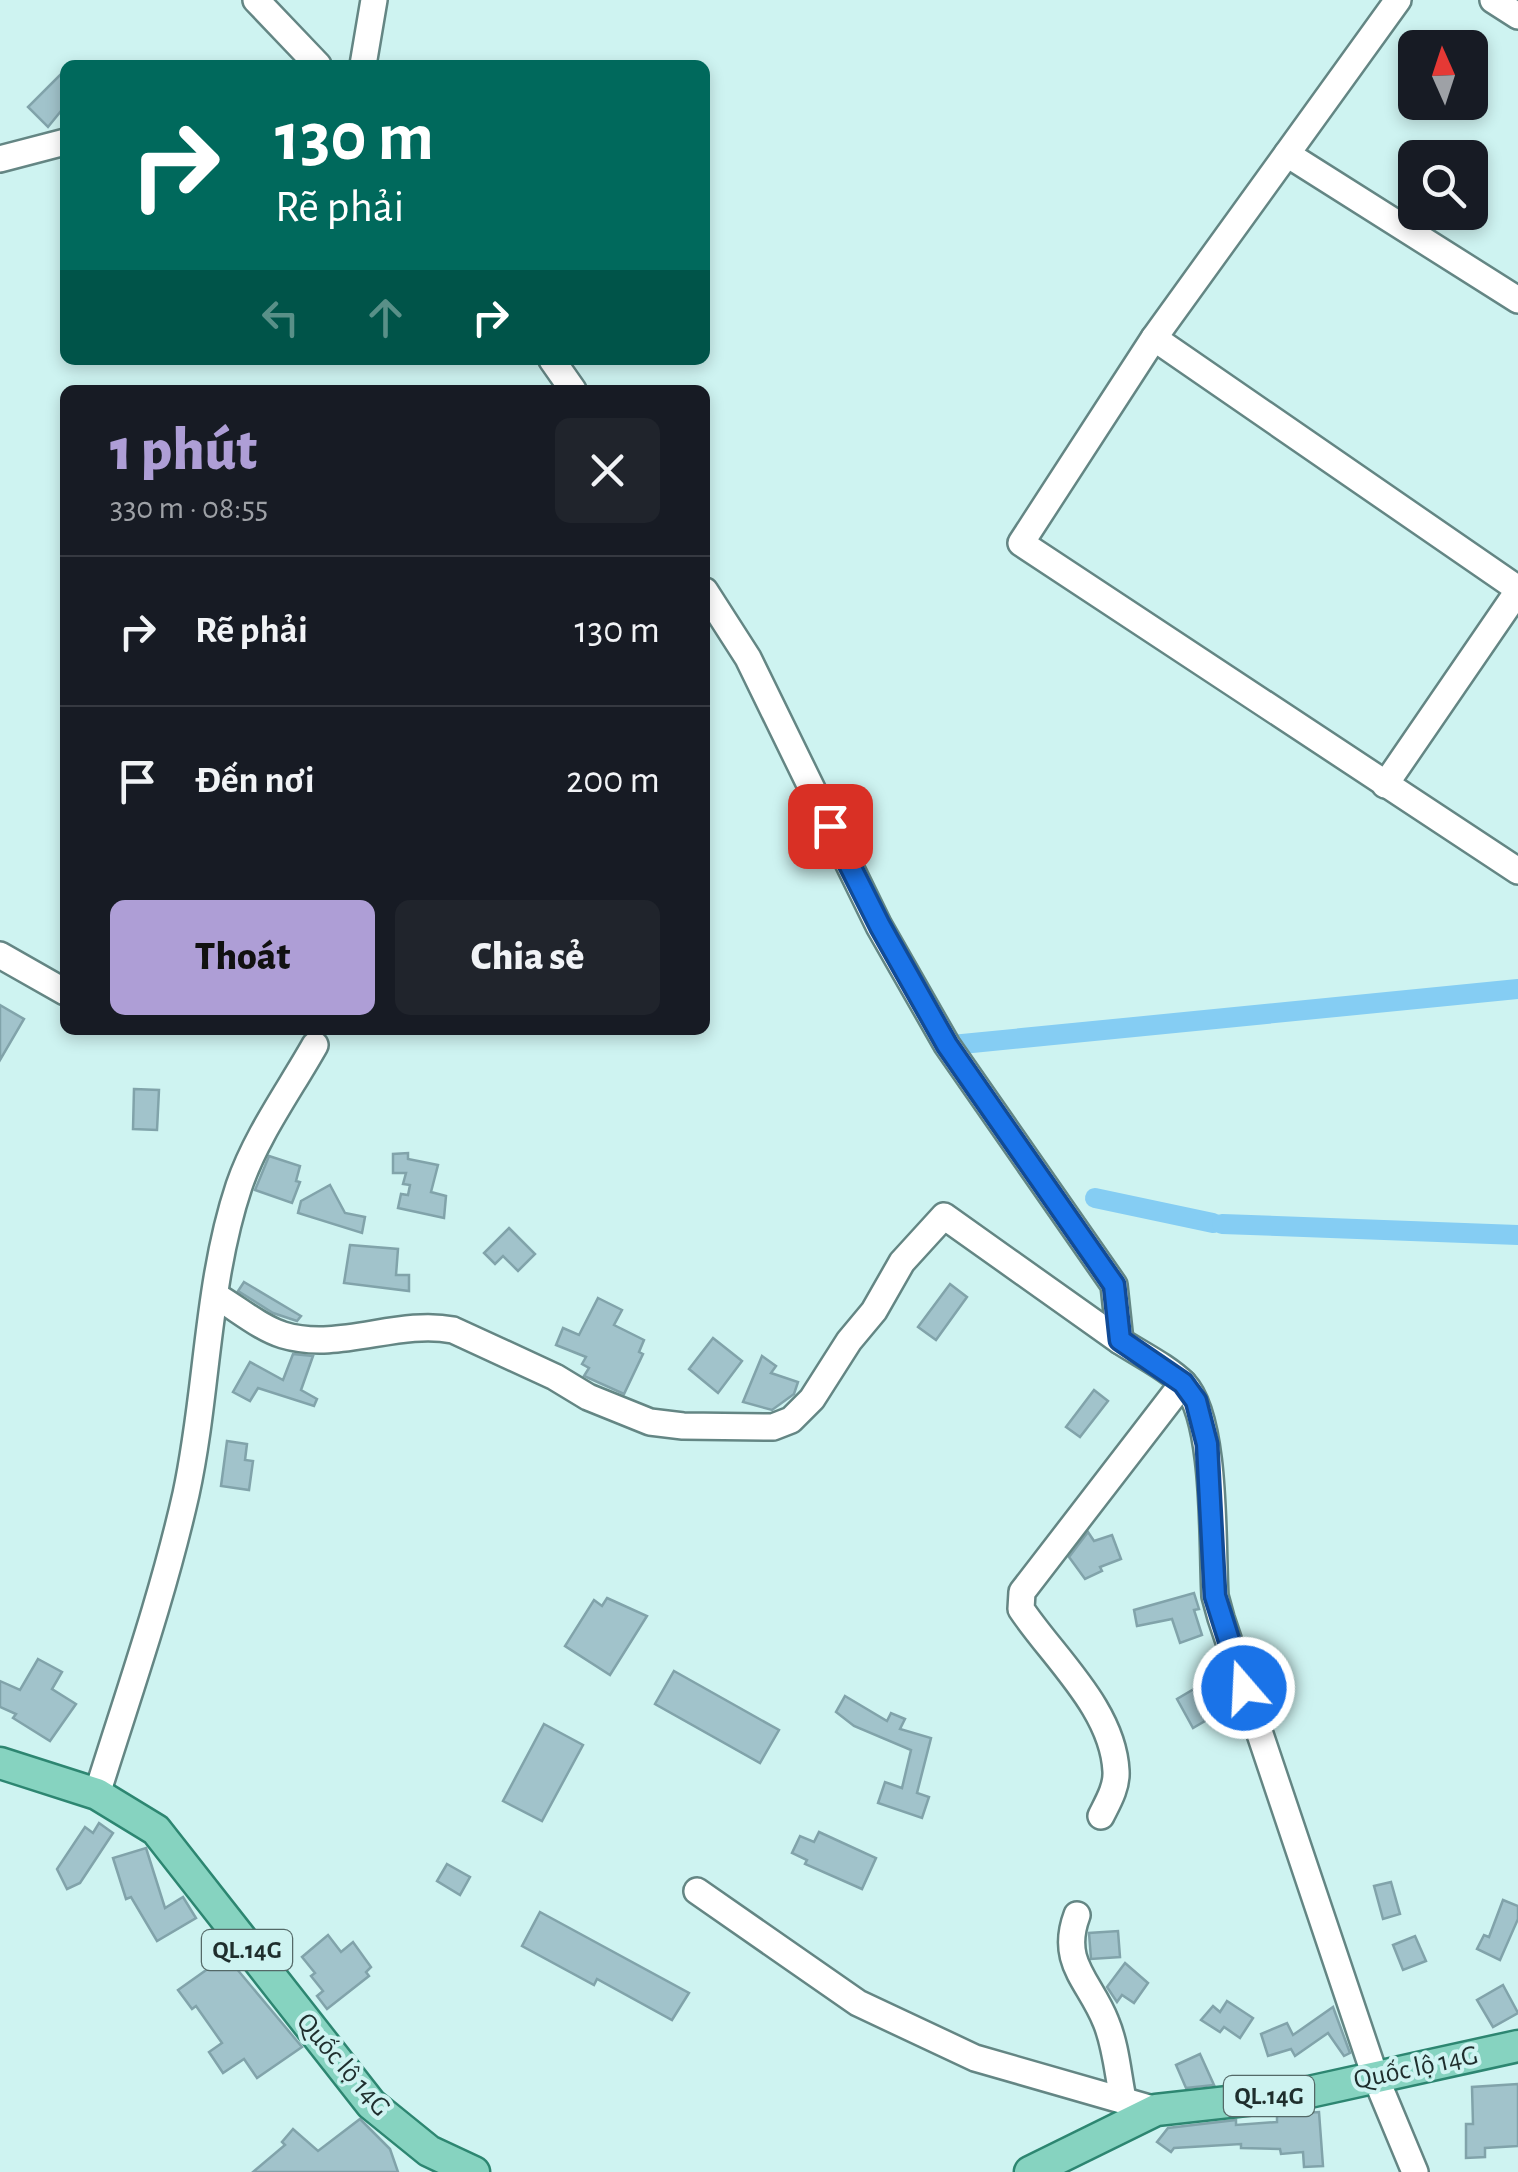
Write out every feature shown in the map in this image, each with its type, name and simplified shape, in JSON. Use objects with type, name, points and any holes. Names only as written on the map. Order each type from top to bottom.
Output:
[{"type":"main road","name":"Quốc lộ 14G","points":[[0,1763],[97,1794],[156,1830],[371,2104],[429,2151],[474,2172]]},
{"type":"main road","name":"Quốc lộ 14G","points":[[1030,2172],[1156,2110],[1300,2094],[1518,2046]]},
{"type":"street","points":[[256,0],[313,60]]},
{"type":"street","points":[[365,60],[374,0]]},
{"type":"street","points":[[1398,0],[1154,338],[1021,543],[1518,871]]},
{"type":"street","points":[[1493,0],[1518,16]]},
{"type":"street","points":[[0,159],[60,143]]},
{"type":"street","points":[[1287,154],[1518,300]]},
{"type":"street","points":[[1154,338],[1518,590],[1385,785]]},
{"type":"street","points":[[710,598],[748,658],[880,926],[947,1045],[1114,1285],[1120,1340]]},
{"type":"street","points":[[0,955],[60,989]]},
{"type":"street","points":[[97,1794],[150,1627],[186,1492],[224,1241],[240,1184],[258,1142],[316,1046]]},
{"type":"street","points":[[216,1296],[284,1336],[327,1339],[435,1326],[453,1330],[555,1378],[588,1398],[650,1422],[773,1427],[791,1420],[812,1399],[849,1341],[874,1311],[902,1262],[944,1216],[1183,1383],[1196,1401],[1207,1444],[1215,1596],[1220,1618],[1375,2076],[1415,2172]]},
{"type":"street","points":[[1101,1816],[1113,1791],[1113,1757],[1079,1680],[1021,1609],[1022,1592],[1183,1383]]},
{"type":"street","points":[[697,1891],[858,2003],[975,2058],[1156,2110]]},
{"type":"street","points":[[1077,1914],[1070,1935],[1071,1953],[1106,2023],[1124,2099]]},
{"type":"building","points":[[60,75],[60,112],[48,127],[28,107]]},
{"type":"building","points":[[0,1005],[24,1019],[0,1060]]},
{"type":"building","points":[[134,1089],[159,1090],[157,1130],[133,1129]]},
{"type":"building","points":[[408,1153],[408,1159],[438,1165],[431,1192],[446,1196],[444,1218],[398,1208],[401,1194],[408,1195],[410,1185],[403,1184],[406,1173],[393,1173],[393,1154]]},
{"type":"building","points":[[269,1156],[300,1166],[296,1181],[300,1182],[292,1203],[255,1190]]},
{"type":"building","points":[[330,1185],[345,1213],[365,1217],[362,1233],[298,1213],[301,1201]]},
{"type":"building","points":[[509,1228],[535,1254],[518,1271],[503,1256],[495,1264],[484,1253]]},
{"type":"building","points":[[350,1245],[398,1249],[396,1275],[409,1275],[409,1291],[344,1283]]},
{"type":"building","points":[[244,1282],[301,1316],[297,1321],[273,1313],[238,1291]]},
{"type":"building","points":[[950,1284],[967,1297],[936,1340],[918,1327]]},
{"type":"building","points":[[598,1298],[622,1310],[614,1325],[644,1340],[639,1352],[643,1354],[624,1394],[584,1376],[589,1368],[582,1364],[586,1357],[556,1345],[563,1328],[579,1335]]},
{"type":"building","points":[[713,1338],[742,1361],[718,1393],[689,1369]]},
{"type":"building","points":[[293,1354],[313,1356],[301,1390],[317,1399],[314,1406],[258,1388],[250,1401],[233,1392],[250,1362],[283,1380]]},
{"type":"building","points":[[762,1356],[776,1366],[771,1373],[798,1382],[794,1394],[772,1410],[743,1402]]},
{"type":"building","points":[[1094,1390],[1108,1401],[1080,1437],[1066,1427]]},
{"type":"building","points":[[227,1441],[247,1444],[245,1460],[253,1461],[249,1490],[221,1486]]},
{"type":"building","points":[[1088,1532],[1094,1541],[1112,1535],[1121,1559],[1100,1567],[1102,1571],[1085,1579],[1069,1557]]},
{"type":"building","points":[[1194,1593],[1199,1609],[1194,1610],[1202,1635],[1180,1643],[1172,1619],[1137,1626],[1134,1610]]},
{"type":"building","points":[[607,1598],[647,1616],[610,1675],[565,1646],[594,1600],[602,1606]]},
{"type":"building","points":[[38,1659],[62,1672],[52,1689],[76,1704],[50,1741],[13,1718],[16,1714],[0,1707],[0,1681],[20,1690]]},
{"type":"building","points":[[674,1671],[779,1730],[760,1763],[655,1704]]},
{"type":"building","points":[[1194,1689],[1210,1718],[1193,1728],[1177,1699]]},
{"type":"building","points":[[845,1696],[887,1721],[891,1713],[905,1719],[900,1729],[931,1738],[917,1793],[929,1797],[922,1818],[878,1803],[885,1782],[902,1788],[911,1750],[854,1726],[836,1712]]},
{"type":"building","points":[[544,1724],[583,1745],[542,1821],[503,1801]]},
{"type":"building","points":[[99,1823],[113,1833],[80,1883],[67,1889],[57,1869],[85,1827],[93,1833]]},
{"type":"building","points":[[819,1832],[876,1858],[862,1889],[805,1864],[807,1860],[792,1853],[800,1836],[814,1842]]},
{"type":"building","points":[[146,1848],[165,1908],[183,1897],[196,1918],[157,1941],[131,1897],[126,1899],[113,1858]]},
{"type":"building","points":[[447,1864],[470,1877],[460,1895],[437,1881]]},
{"type":"building","points":[[1391,1882],[1400,1914],[1383,1919],[1374,1886]]},
{"type":"building","points":[[1503,1900],[1518,1906],[1518,1919],[1500,1960],[1477,1949],[1484,1935],[1489,1937]]},
{"type":"building","points":[[540,1912],[689,1993],[672,2020],[597,1979],[594,1985],[522,1946]]},
{"type":"building","points":[[1118,1931],[1120,1957],[1091,1959],[1089,1933]]},
{"type":"building","points":[[328,1935],[341,1952],[353,1942],[371,1967],[366,1972],[369,1976],[327,2009],[317,1996],[323,1991],[311,1976],[315,1973],[302,1957]]},
{"type":"building","points":[[1415,1936],[1426,1961],[1403,1970],[1393,1945]]},
{"type":"building","points":[[226,1956],[302,2047],[257,2078],[244,2059],[223,2073],[209,2052],[222,2043],[196,2006],[192,2009],[178,1990]]},
{"type":"building","points":[[1125,1963],[1148,1983],[1134,2003],[1122,1995],[1117,2002],[1107,1987]]},
{"type":"building","points":[[1503,1985],[1518,2013],[1493,2027],[1477,2000]]},
{"type":"building","points":[[1227,2001],[1253,2018],[1240,2038],[1224,2027],[1220,2032],[1201,2020],[1213,2006],[1220,2012]]},
{"type":"building","points":[[1333,2007],[1350,2053],[1344,2056],[1328,2033],[1295,2056],[1291,2049],[1268,2056],[1261,2034],[1287,2023],[1293,2035]]},
{"type":"building","points":[[1200,2054],[1214,2085],[1186,2088],[1176,2065]]},
{"type":"building","points":[[1518,2084],[1518,2146],[1485,2148],[1485,2157],[1466,2158],[1466,2124],[1473,2124],[1472,2087]]},
{"type":"building","points":[[1319,2112],[1323,2166],[1304,2167],[1303,2152],[1281,2154],[1280,2149],[1241,2148],[1241,2144],[1174,2148],[1171,2152],[1157,2142],[1168,2128],[1236,2120],[1236,2125],[1277,2122],[1277,2115]]},
{"type":"building","points":[[360,2119],[390,2149],[398,2172],[253,2172],[285,2145],[282,2142],[293,2129],[318,2151]]},
{"type":"waterway","points":[[952,1045],[1518,989]]},
{"type":"waterway","points":[[1095,1198],[1213,1223]]},
{"type":"waterway","points":[[1222,1224],[1518,1235]]},
{"type":"route","points":[[830,826],[880,926],[947,1045],[1114,1285],[1120,1340],[1183,1383],[1196,1401],[1207,1444],[1215,1596],[1244,1688]]}]
